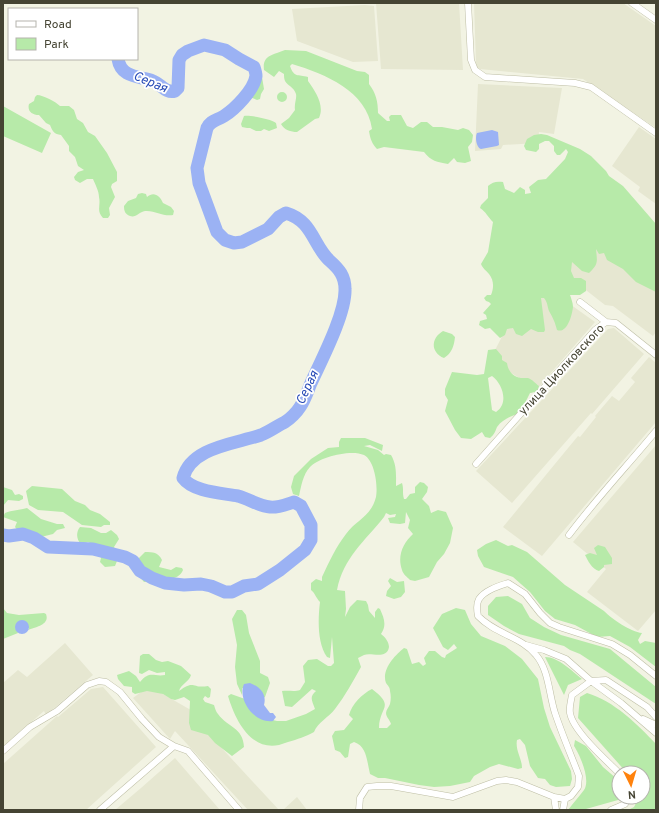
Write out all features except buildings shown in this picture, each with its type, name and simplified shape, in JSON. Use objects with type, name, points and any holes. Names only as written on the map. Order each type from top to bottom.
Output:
[{"type":"street","points":[[468,3],[471,60],[475,70],[485,77],[575,82],[591,87],[656,133]]},
{"type":"street","points":[[632,3],[656,20]]},
{"type":"street","points":[[638,3],[642,10]]},
{"type":"street","points":[[580,302],[606,322]]},
{"type":"street","name":"улица Циолковского","points":[[476,464],[595,330],[606,322],[616,322],[656,355]]},
{"type":"street","points":[[569,535],[585,513],[604,493],[656,431]]},
{"type":"street","points":[[656,676],[630,655],[612,644],[550,623],[525,594],[508,583],[489,591],[479,600],[477,607],[478,616],[485,623],[525,644],[566,659],[656,733]]},
{"type":"street","points":[[359,810],[360,798],[368,788],[377,786],[391,786],[453,796],[496,780],[506,780],[517,782],[554,797],[565,799],[571,796],[578,787],[579,776],[555,712],[544,670],[537,655],[525,644]]},
{"type":"street","points":[[611,765],[585,739],[572,721],[569,706],[572,695],[591,681],[606,680],[647,707],[656,717]]},
{"type":"street","points":[[3,751],[30,727],[57,711],[87,685],[99,681],[106,682],[120,692],[159,737],[174,746],[188,751],[239,810]]},
{"type":"street","points":[[638,718],[656,725]]},
{"type":"street","points":[[100,810],[174,746]]},
{"type":"street","points":[[554,797],[556,810]]},
{"type":"street","points":[[563,810],[565,799]]},
{"type":"street","points":[[611,810],[623,805]]},
{"type":"shaded area","points":[[376,3],[459,3],[463,70],[381,69]]},
{"type":"shaded area","points":[[474,3],[623,3],[656,26],[656,128],[583,79],[480,69],[477,67]]},
{"type":"shaded area","points":[[365,5],[374,6],[378,61],[353,62],[297,41],[292,9]]},
{"type":"shaded area","points":[[478,84],[562,88],[554,134],[539,132],[538,143],[503,145],[501,149],[475,151]]},
{"type":"shaded area","points":[[639,127],[656,139],[656,204],[638,191],[640,187],[612,166]]},
{"type":"shaded area","points":[[590,233],[656,289],[656,332],[653,336],[613,306],[605,305],[582,287],[556,274]]},
{"type":"shaded area","points":[[539,282],[595,322],[537,389],[490,360],[514,313]]},
{"type":"shaded area","points":[[614,328],[644,354],[512,503],[476,471],[608,329]]},
{"type":"shaded area","points":[[649,357],[656,363],[656,422],[542,556],[503,527],[578,436],[580,437],[612,396],[619,401],[635,382],[631,378]]},
{"type":"shaded area","points":[[656,445],[656,610],[638,631],[587,592],[606,569],[573,542]]},
{"type":"shaded area","points":[[65,643],[93,675],[46,715],[44,711],[3,747],[3,683],[18,670],[27,677]]},
{"type":"shaded area","points":[[149,686],[196,713],[193,717],[279,810],[248,810],[175,731],[170,739],[133,698]]},
{"type":"shaded area","points":[[103,687],[156,747],[86,810],[3,810],[3,764],[57,716],[58,717],[91,689]]},
{"type":"shaded area","points":[[175,758],[220,810],[115,810],[141,788]]},
{"type":"shaded area","points":[[297,797],[307,810],[283,810]]},
{"type":"green space","points":[[285,50],[306,51],[357,71],[365,72],[369,75],[369,84],[376,98],[378,113],[387,121],[390,121],[389,117],[391,115],[401,115],[407,126],[413,128],[421,122],[427,122],[433,127],[458,130],[463,128],[469,130],[473,135],[472,142],[468,147],[471,161],[465,163],[457,162],[454,158],[448,164],[434,161],[424,152],[384,147],[377,149],[370,136],[369,131],[372,129],[368,116],[362,104],[353,94],[342,86],[318,73],[292,64],[290,66],[295,74],[308,77],[308,81],[314,89],[320,103],[321,113],[319,118],[315,119],[297,132],[286,129],[281,124],[289,118],[295,110],[296,94],[285,81],[284,74],[279,71],[274,77],[264,70],[265,61],[269,56]]},
{"type":"green space","points":[[254,71],[261,71],[264,89],[260,99],[257,100],[250,97],[252,92],[249,83]]},
{"type":"green space","points":[[282,92],[287,97],[282,102],[277,97]]},
{"type":"green space","points":[[37,95],[43,96],[60,106],[69,106],[74,110],[77,119],[83,123],[88,132],[95,136],[107,153],[117,172],[117,181],[112,184],[111,187],[115,197],[109,208],[110,215],[108,218],[103,218],[99,211],[99,195],[93,179],[87,179],[80,183],[75,180],[74,177],[78,172],[84,170],[78,166],[75,157],[69,151],[69,146],[61,135],[54,132],[50,125],[46,123],[39,115],[29,111],[29,104],[34,101]]},
{"type":"green space","points":[[3,106],[51,133],[42,153],[3,136]]},
{"type":"green space","points":[[244,116],[270,120],[276,123],[277,128],[269,131],[264,129],[261,131],[256,131],[250,128],[242,127],[241,124]]},
{"type":"green space","points":[[534,135],[547,135],[580,149],[591,156],[609,176],[623,186],[656,224],[656,292],[636,282],[623,269],[607,260],[604,253],[599,254],[596,249],[597,262],[589,273],[582,271],[572,262],[571,271],[574,278],[581,278],[586,281],[586,291],[580,295],[570,295],[573,307],[570,319],[564,329],[561,331],[557,330],[546,301],[544,298],[541,298],[544,332],[538,332],[531,329],[522,336],[516,334],[513,328],[507,329],[505,335],[500,338],[490,328],[485,329],[479,325],[480,321],[487,319],[486,315],[483,313],[491,304],[484,298],[487,295],[491,295],[493,290],[493,281],[491,276],[481,264],[488,252],[493,222],[480,208],[488,198],[488,186],[491,184],[503,182],[505,189],[514,193],[520,187],[525,190],[525,194],[531,193],[529,187],[538,180],[546,179],[565,159],[568,152],[566,149],[560,155],[557,155],[554,151],[554,146],[549,141],[539,144],[539,149],[536,152],[526,150],[524,146],[527,139]]},
{"type":"green space","points":[[138,194],[146,194],[147,197],[152,194],[158,196],[163,203],[171,207],[174,211],[173,215],[166,215],[152,211],[145,211],[134,216],[127,214],[124,206],[128,201],[136,198]]},
{"type":"green space","points":[[443,331],[452,334],[455,337],[452,349],[444,358],[434,349],[434,341],[436,337]]},
{"type":"green space","points":[[496,349],[502,356],[502,360],[507,363],[508,369],[513,375],[530,379],[539,386],[539,388],[530,393],[520,413],[502,422],[490,438],[485,437],[482,432],[471,439],[461,438],[445,411],[448,400],[445,395],[445,389],[452,372],[477,375],[484,374],[488,350]],"holes":[[[492,376],[502,389],[503,394],[502,404],[496,412],[492,410],[488,378]]]},
{"type":"green space","points":[[341,438],[365,438],[383,445],[382,451],[370,445],[364,446],[378,450],[384,455],[391,455],[395,466],[396,486],[402,483],[404,499],[406,499],[410,494],[415,493],[415,487],[420,482],[424,483],[428,487],[427,492],[422,499],[429,506],[431,513],[438,510],[446,512],[453,528],[450,543],[429,577],[415,581],[410,580],[403,571],[400,560],[406,541],[413,534],[408,528],[410,520],[406,512],[405,523],[390,523],[388,518],[395,517],[396,514],[390,515],[386,513],[349,559],[344,568],[337,590],[345,591],[345,617],[350,607],[357,600],[366,601],[369,611],[375,618],[375,612],[378,608],[380,609],[384,618],[384,628],[381,634],[388,643],[388,651],[378,655],[367,654],[358,658],[361,667],[349,688],[335,709],[318,725],[314,732],[279,745],[269,746],[252,738],[245,731],[235,714],[228,696],[231,694],[245,699],[260,717],[277,721],[286,721],[315,709],[312,697],[316,691],[312,689],[292,707],[285,706],[282,691],[300,690],[305,682],[303,666],[308,660],[317,659],[328,666],[331,666],[334,663],[332,637],[330,658],[327,657],[321,645],[319,623],[320,602],[311,590],[311,583],[316,579],[322,581],[322,577],[327,566],[342,539],[350,529],[367,514],[374,504],[377,487],[375,474],[368,458],[358,453],[351,453],[328,457],[314,463],[304,477],[299,496],[293,494],[291,487],[294,476],[311,459],[328,448],[339,447]]},
{"type":"green space","points":[[32,486],[62,489],[75,501],[100,514],[110,522],[110,525],[104,525],[101,527],[82,525],[63,512],[38,510],[29,505],[26,491]]},
{"type":"green space","points":[[3,487],[12,490],[15,495],[19,494],[23,496],[23,499],[19,501],[8,500],[3,506]]},
{"type":"green space","points":[[27,508],[41,519],[57,524],[63,524],[65,528],[57,530],[53,534],[37,538],[31,536],[28,531],[19,532],[15,527],[17,522],[3,517],[5,513],[10,511]]},
{"type":"green space","points":[[80,527],[91,528],[101,533],[106,533],[111,530],[117,535],[119,539],[114,547],[117,552],[113,556],[117,558],[115,566],[105,567],[100,562],[101,558],[96,549],[90,547],[90,543],[88,542],[81,544],[77,536]]},
{"type":"green space","points":[[496,540],[508,546],[512,545],[527,552],[565,585],[622,625],[642,633],[638,640],[640,644],[645,641],[656,643],[656,667],[630,647],[610,636],[597,637],[575,625],[555,619],[545,611],[530,592],[513,577],[484,567],[478,556],[477,550]]},
{"type":"green space","points":[[598,545],[605,547],[612,558],[612,564],[604,565],[604,567],[599,571],[592,567],[585,555],[590,553],[597,555],[594,548]]},
{"type":"green space","points":[[145,552],[153,552],[159,555],[162,560],[159,567],[171,570],[176,567],[182,568],[183,570],[179,576],[160,583],[152,581],[144,582],[138,575],[139,572],[136,568],[138,564],[137,560]]},
{"type":"green space","points":[[390,578],[397,582],[404,581],[405,592],[401,597],[394,599],[386,596],[387,591],[391,586],[388,581]]},
{"type":"green space","points":[[508,596],[522,604],[530,618],[544,627],[561,635],[610,649],[656,687],[656,704],[580,654],[564,646],[519,634],[488,615],[488,606],[496,597]]},
{"type":"green space","points":[[3,608],[7,613],[19,615],[44,613],[46,614],[47,618],[42,625],[38,627],[28,630],[29,628],[16,628],[18,633],[3,639]]},
{"type":"green space","points":[[456,608],[465,610],[471,624],[481,636],[505,646],[522,659],[538,679],[544,708],[550,727],[571,771],[572,779],[570,786],[556,787],[550,785],[545,779],[538,778],[530,766],[525,745],[520,739],[517,740],[517,744],[522,768],[518,769],[499,764],[474,776],[470,782],[450,786],[434,787],[378,778],[370,774],[362,747],[354,742],[350,744],[348,757],[345,758],[340,752],[335,750],[332,736],[335,731],[344,730],[353,719],[349,715],[355,703],[372,689],[379,695],[385,704],[379,728],[387,728],[391,724],[386,713],[391,698],[390,688],[386,683],[385,673],[393,659],[404,648],[407,649],[412,664],[419,662],[423,666],[426,664],[424,658],[429,651],[435,651],[445,658],[446,655],[457,648],[454,644],[448,650],[443,647],[433,628],[442,614]]},
{"type":"green space","points":[[237,610],[242,610],[246,615],[249,633],[260,661],[260,673],[268,677],[270,683],[265,697],[263,698],[242,688],[242,695],[237,684],[235,667],[237,645],[232,619]]},
{"type":"green space","points":[[143,654],[149,654],[156,660],[162,662],[168,661],[181,666],[191,675],[179,691],[184,687],[191,685],[203,687],[208,686],[211,689],[210,697],[208,698],[205,696],[203,699],[205,702],[214,705],[222,719],[238,731],[243,740],[244,747],[232,756],[215,743],[208,735],[191,730],[189,723],[190,701],[184,697],[175,700],[163,694],[147,691],[135,694],[132,692],[132,687],[124,686],[118,679],[117,675],[129,671],[136,676],[140,682],[143,678],[149,675],[165,675],[165,672],[157,673],[149,670],[142,674],[139,673],[140,656]]},
{"type":"green space","points":[[545,657],[555,659],[582,679],[568,685],[564,695]]},
{"type":"green space","points":[[587,693],[616,707],[633,721],[656,744],[656,810],[628,810],[635,805],[651,805],[651,765],[620,765],[578,718],[580,697]]},
{"type":"green space","points":[[575,740],[586,746],[603,767],[611,774],[611,802],[586,809],[568,810],[586,786],[584,768],[574,746]]},
{"type":"water","points":[[492,130],[498,132],[499,145],[481,149],[479,148],[476,142],[477,133]]},
{"type":"water","points":[[22,620],[27,622],[29,627],[27,632],[22,634],[17,632],[15,627],[17,622]]},
{"type":"water","points":[[250,683],[264,694],[264,705],[270,713],[273,713],[276,717],[273,721],[260,719],[249,710],[245,704],[242,690],[244,684]]},
{"type":"waterway","name":"Серая","points":[[3,535],[9,536],[23,534],[34,538],[48,547],[93,549],[125,557],[133,561],[140,571],[165,583],[184,585],[201,584],[211,586],[225,592],[232,592],[244,586],[258,584],[280,570],[305,550],[311,540],[311,525],[301,506],[294,502],[282,506],[270,507],[238,496],[201,489],[188,483],[183,478],[195,459],[204,453],[227,444],[264,434],[287,421],[297,411],[305,398],[338,323],[344,299],[345,284],[343,277],[336,267],[324,255],[312,234],[302,222],[286,213],[279,217],[268,229],[242,242],[234,243],[225,240],[217,232],[199,183],[197,168],[207,128],[212,122],[224,116],[233,109],[248,93],[255,81],[256,73],[254,67],[225,50],[204,45],[182,55],[179,60],[178,88],[172,92],[166,90],[156,82],[127,73],[123,70],[118,60]]}]
